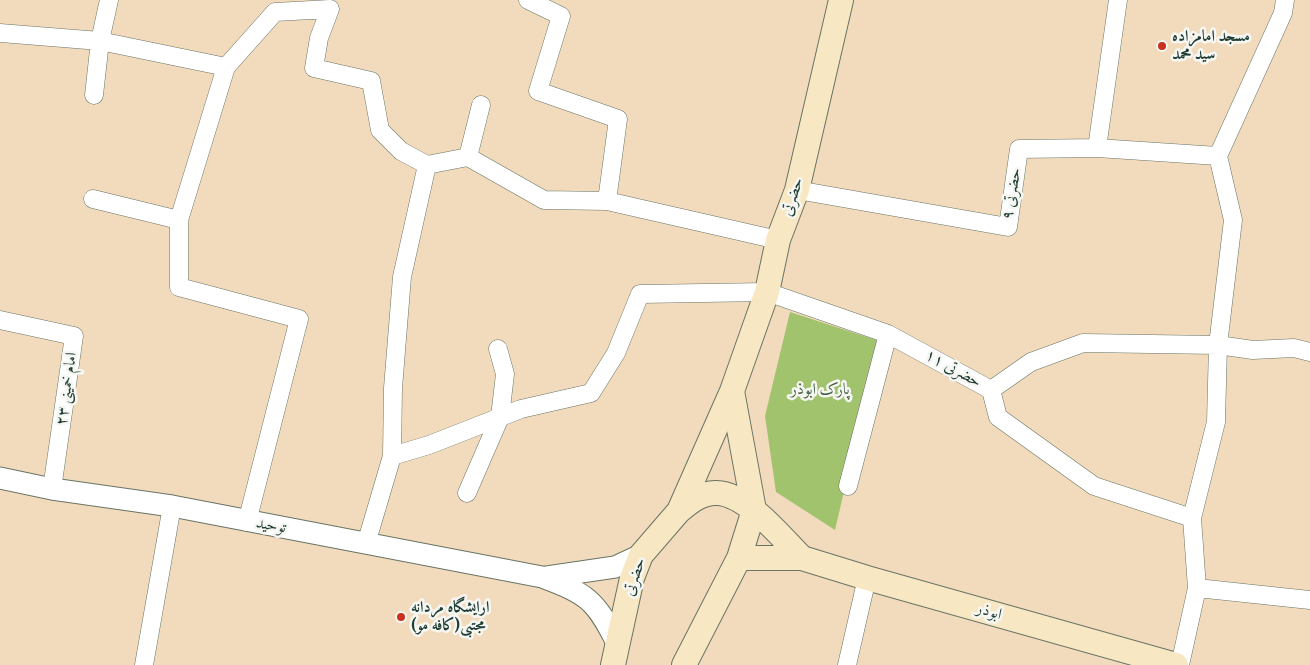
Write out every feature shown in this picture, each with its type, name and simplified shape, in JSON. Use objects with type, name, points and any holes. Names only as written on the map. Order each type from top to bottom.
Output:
[{"type":"main road","name":"حضرتی","points":[[615,654],[632,578],[641,554],[679,511],[732,391],[767,292],[778,240],[797,190],[841,0]]},
{"type":"main road","name":"حضرتی","points":[[684,665],[739,558],[754,510],[732,391]]},
{"type":"main road","points":[[679,511],[696,498],[716,493],[734,498],[754,510],[802,558]]},
{"type":"main road","points":[[739,558],[802,558]]},
{"type":"main road","name":"ابوذر","points":[[802,558],[1176,665]]},
{"type":"street","points":[[94,95],[100,41],[109,0]]},
{"type":"street","points":[[528,0],[561,16],[538,91],[618,119],[607,201]]},
{"type":"street","points":[[1098,148],[1118,0]]},
{"type":"street","points":[[1180,665],[1197,588],[1192,518],[1216,422],[1218,345],[1233,220],[1218,156],[1283,13],[1285,0]]},
{"type":"street","points":[[247,522],[299,319],[179,287],[179,220],[226,67],[275,12],[331,4],[319,38],[314,68],[371,82],[380,130],[401,152],[427,165],[468,158],[544,200],[607,201],[778,240]]},
{"type":"street","points":[[0,33],[100,41],[226,67]]},
{"type":"street","points":[[468,158],[481,105]]},
{"type":"street","name":"حضرتی ۹","points":[[797,190],[1008,227],[1019,148],[1098,148],[1218,156]]},
{"type":"street","points":[[366,544],[392,456],[394,388],[402,277],[427,165]]},
{"type":"street","points":[[93,199],[179,220]]},
{"type":"street","points":[[392,456],[521,409],[591,393],[616,353],[640,294],[767,292]]},
{"type":"street","name":"حضرتی ۱۱","points":[[767,292],[888,334],[991,390],[998,417],[1094,486],[1192,518]]},
{"type":"street","name":"امام خمینی ۲۳","points":[[0,320],[74,336],[52,489]]},
{"type":"street","points":[[848,486],[888,334]]},
{"type":"street","points":[[991,390],[1031,362],[1083,342],[1218,345],[1253,350],[1294,348],[1310,352]]},
{"type":"street","points":[[467,493],[500,417],[506,374],[498,349]]},
{"type":"street","name":"توحید","points":[[0,478],[52,489],[172,506],[247,522],[450,558],[542,578],[576,590],[592,603],[604,616],[615,654]]},
{"type":"street","points":[[144,665],[172,506]]},
{"type":"street","name":"توحید","points":[[542,578],[615,567],[641,554]]},
{"type":"street","points":[[847,665],[867,578]]},
{"type":"street","points":[[1197,588],[1310,600]]},
{"type":"green space","name":"پارک ابوذر","points":[[790,312],[879,341],[835,530],[776,492],[765,416]]},
{"type":"place","name":"مسجد امامزاده سید محمد","points":[[1162,46]]},
{"type":"place","name":"ارایشگاه مردانه مجتبی(کافه مو)","points":[[401,617]]}]
